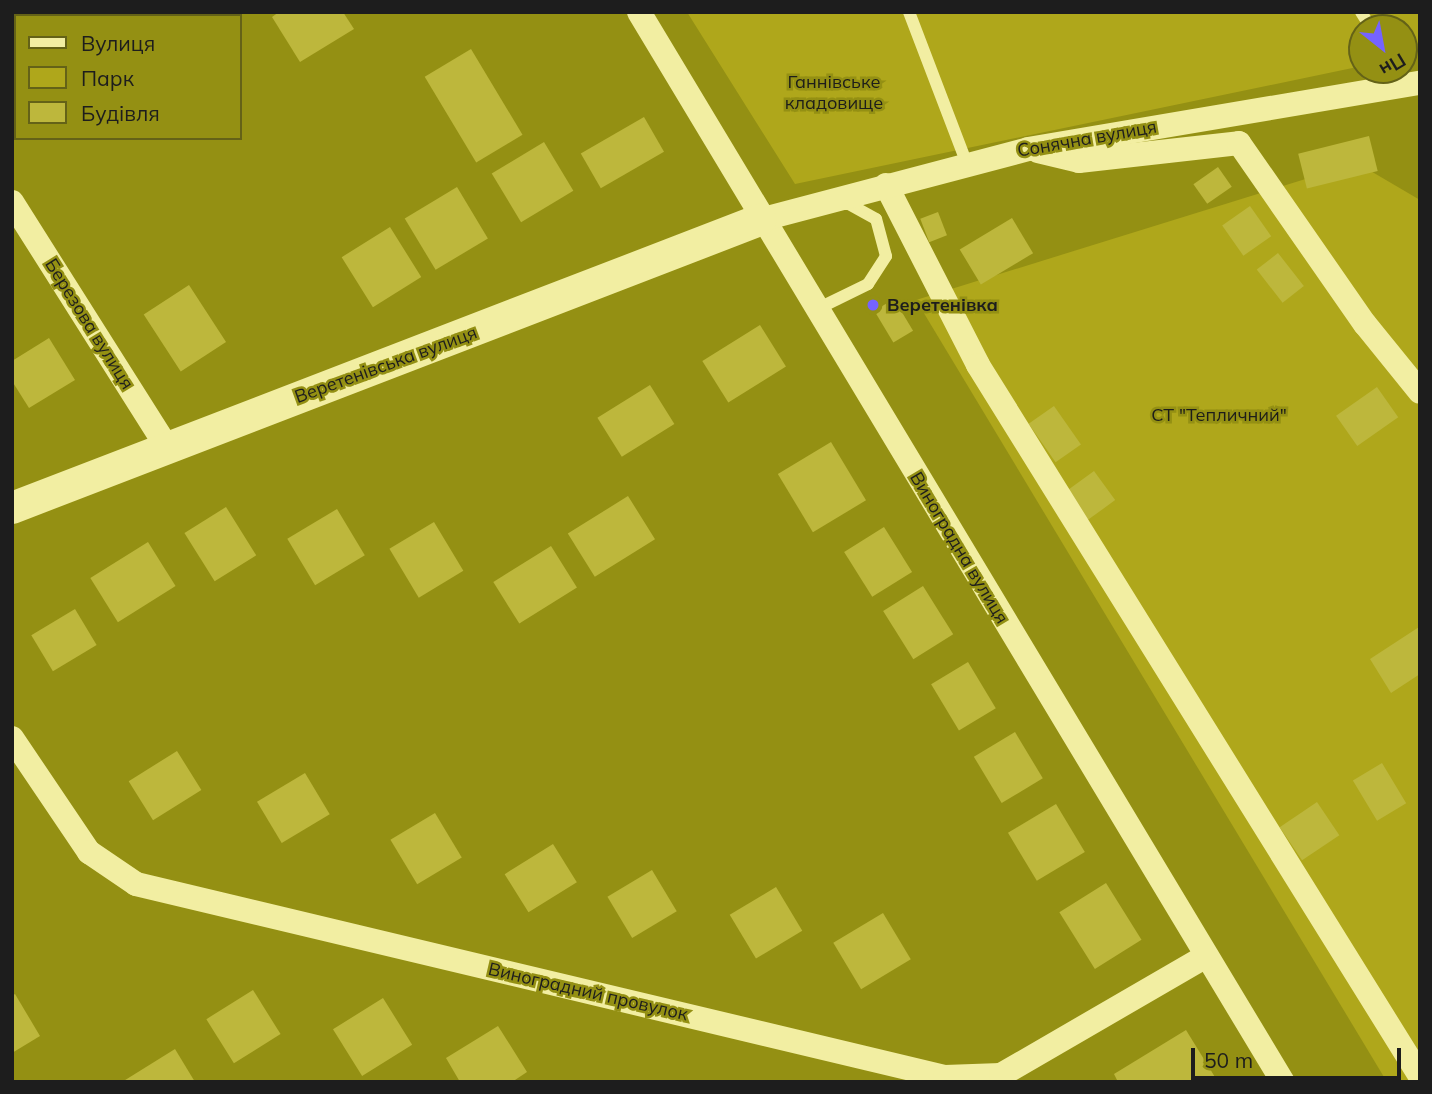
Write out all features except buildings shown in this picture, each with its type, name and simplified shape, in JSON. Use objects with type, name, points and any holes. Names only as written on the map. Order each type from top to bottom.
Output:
[{"type":"street","name":"Виноградна вулиця","points":[[639,12],[814,310],[1283,1082]]},
{"type":"street","name":"Сонячна вулиця","points":[[760,220],[1028,149],[1384,84]]},
{"type":"street","points":[[1028,149],[1079,161],[1239,143],[1365,324],[1420,392]]},
{"type":"street","points":[[886,185],[978,365],[1417,1065]]},
{"type":"street","name":"Березова вулиця","points":[[12,202],[166,446]]},
{"type":"street","name":"Веретенівська вулиця","points":[[12,508],[166,446],[476,332],[760,220]]},
{"type":"street","name":"Виноградний провулок","points":[[12,738],[89,852],[136,884],[945,1077],[1001,1075],[1206,956]]},
{"type":"lane","points":[[909,12],[967,164]]},
{"type":"lane","points":[[802,207],[849,204],[876,219],[886,256],[869,284],[814,310]]},
{"type":"green space","name":"Ганнівське кладовище","points":[[687,12],[1420,12],[1420,50],[1418,14],[1348,14],[1348,69],[795,184]]},
{"type":"green space","name":"СТ \"Тепличний\"","points":[[1357,163],[1420,200],[1420,1082],[1387,1082],[916,300]]},
{"type":"place","name":"Веретенівка","points":[[873,305]]}]
